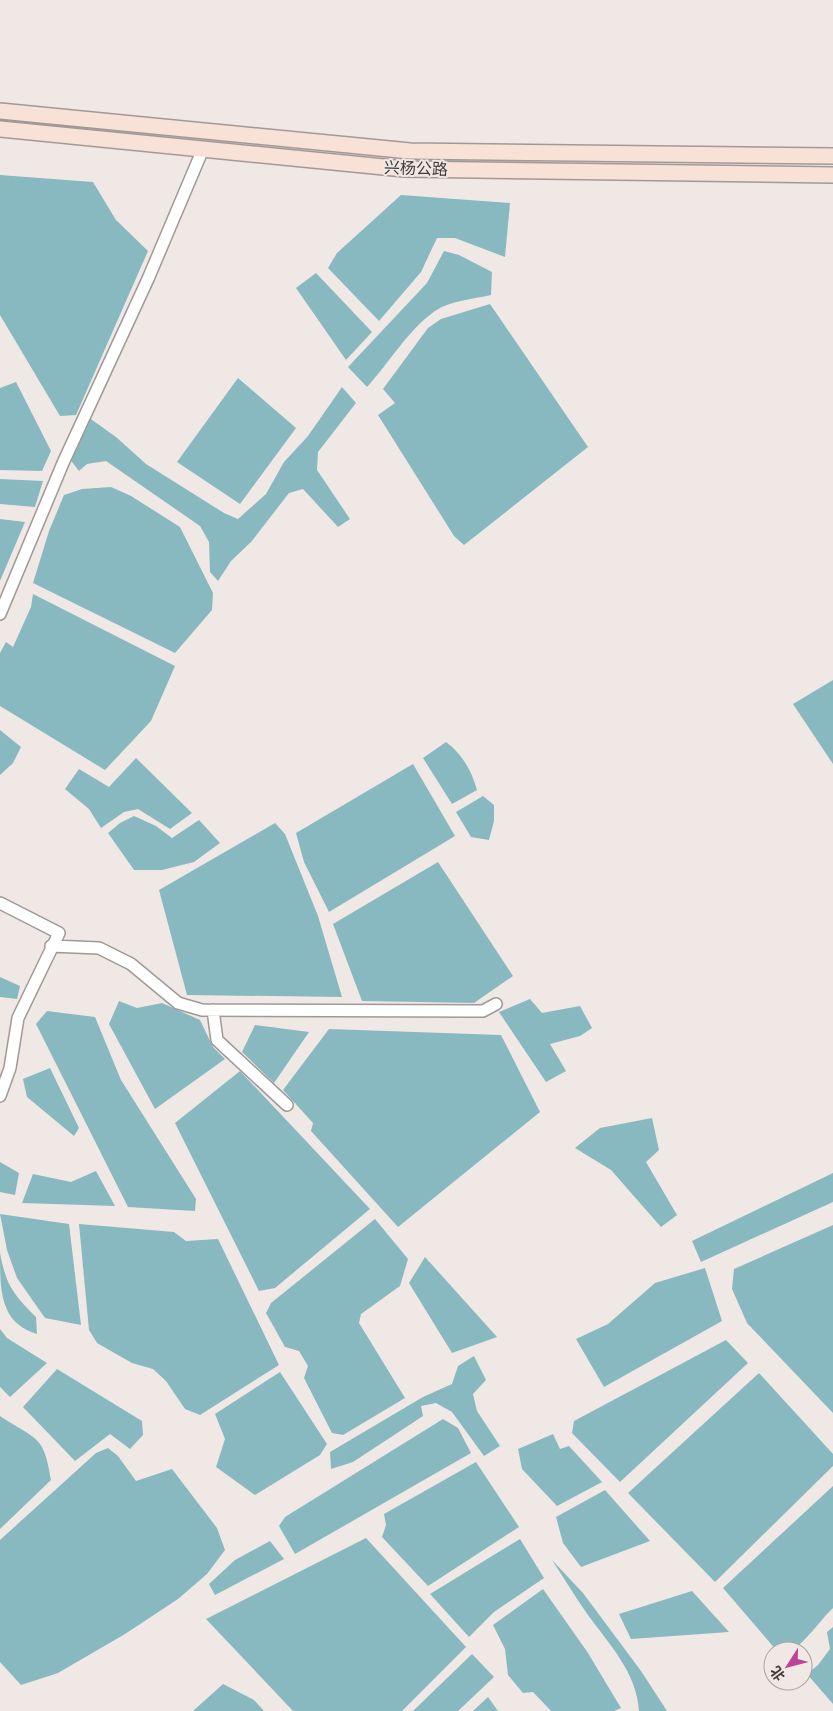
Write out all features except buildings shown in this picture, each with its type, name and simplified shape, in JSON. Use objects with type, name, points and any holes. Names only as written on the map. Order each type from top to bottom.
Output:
[{"type":"main road","name":"兴杨公路","points":[[0,111],[410,151],[833,156]]},
{"type":"main road","name":"兴杨公路","points":[[0,129],[404,169],[833,175]]},
{"type":"street","points":[[0,614],[63,463],[148,279],[203,149]]},
{"type":"street","points":[[0,903],[58,933],[18,1018],[10,1068],[0,1096]]},
{"type":"street","points":[[52,946],[99,948],[131,964],[178,1003],[202,1010],[483,1011],[496,1004]]},
{"type":"street","points":[[212,1010],[218,1040],[287,1105]]},
{"type":"water","points":[[0,175],[93,182],[116,220],[148,251],[76,415],[60,416],[0,315]]},
{"type":"water","points":[[401,195],[510,203],[505,257],[455,238],[437,238],[421,272],[379,321],[328,268],[337,253]]},
{"type":"water","points":[[444,251],[459,255],[492,272],[491,295],[455,303],[435,311],[407,337],[367,387],[348,367],[427,283]]},
{"type":"water","points":[[316,273],[372,332],[346,360],[296,288]]},
{"type":"water","points":[[490,304],[588,447],[464,545],[454,536],[378,415],[395,403],[383,389],[428,328],[441,319]]},
{"type":"water","points":[[238,378],[296,428],[240,504],[177,462]]},
{"type":"water","points":[[16,382],[51,451],[42,471],[0,470],[0,388]]},
{"type":"water","points":[[342,387],[356,403],[318,452],[317,470],[350,519],[338,527],[303,489],[289,493],[251,542],[231,561],[218,581],[210,572],[209,542],[200,526],[106,461],[87,464],[79,471],[69,458],[88,417],[116,437],[146,464],[224,513],[238,519],[266,494],[284,462],[308,436]]},
{"type":"water","points":[[0,479],[43,481],[35,507],[0,504]]},
{"type":"water","points":[[111,487],[131,496],[180,527],[213,593],[212,610],[175,653],[33,583],[49,531],[64,495],[82,489]]},
{"type":"water","points":[[0,519],[25,522],[0,581]]},
{"type":"water","points":[[33,594],[175,666],[151,721],[105,770],[0,706],[0,653],[6,642],[13,647],[31,607]]},
{"type":"water","points":[[833,680],[833,764],[793,704]]},
{"type":"water","points":[[0,730],[21,747],[13,763],[0,775]]},
{"type":"water","points":[[446,742],[466,763],[477,790],[452,804],[423,758]]},
{"type":"water","points":[[136,758],[192,813],[170,829],[138,809],[124,812],[101,828],[89,809],[65,789],[79,769],[109,787]]},
{"type":"water","points":[[413,764],[455,836],[329,912],[304,862],[296,833]]},
{"type":"water","points":[[483,796],[494,805],[494,821],[489,840],[471,837],[456,812]]},
{"type":"water","points":[[134,816],[156,826],[172,838],[199,820],[220,843],[194,862],[162,870],[134,870],[108,833],[120,823]]},
{"type":"water","points":[[275,823],[285,834],[318,916],[342,997],[187,995],[159,890]]},
{"type":"water","points":[[438,862],[513,976],[474,1003],[362,1001],[333,924]]},
{"type":"water","points":[[0,977],[20,986],[17,999],[0,997]]},
{"type":"water","points":[[530,999],[542,1013],[580,1006],[592,1028],[580,1036],[550,1044],[566,1071],[546,1082],[499,1012]]},
{"type":"water","points":[[119,1001],[137,1008],[162,1003],[200,1020],[213,1047],[225,1059],[155,1109],[109,1024]]},
{"type":"water","points":[[47,1011],[95,1017],[121,1080],[196,1199],[195,1211],[128,1207],[36,1024]]},
{"type":"water","points":[[255,1025],[309,1032],[274,1083],[242,1052]]},
{"type":"water","points":[[329,1029],[501,1035],[540,1112],[398,1227],[311,1131],[313,1123],[283,1090]]},
{"type":"water","points":[[50,1068],[79,1128],[74,1136],[27,1097],[23,1079]]},
{"type":"water","points":[[240,1071],[370,1209],[275,1288],[259,1291],[175,1123]]},
{"type":"water","points":[[652,1118],[659,1150],[646,1162],[677,1215],[661,1227],[611,1170],[575,1148],[600,1128]]},
{"type":"water","points":[[0,1162],[19,1173],[15,1195],[0,1192]]},
{"type":"water","points":[[96,1171],[115,1206],[22,1203],[33,1174],[71,1182]]},
{"type":"water","points":[[833,1173],[833,1202],[701,1262],[692,1241]]},
{"type":"water","points":[[0,1214],[69,1224],[81,1325],[45,1318],[17,1278],[7,1250]]},
{"type":"water","points":[[375,1219],[408,1259],[400,1286],[361,1314],[359,1323],[405,1398],[343,1435],[332,1433],[304,1378],[308,1366],[299,1351],[285,1347],[266,1313],[271,1303]]},
{"type":"water","points":[[79,1224],[174,1232],[186,1241],[218,1239],[279,1365],[200,1415],[185,1409],[166,1381],[153,1369],[132,1363],[97,1343],[89,1330]]},
{"type":"water","points":[[833,1225],[833,1413],[747,1323],[732,1289],[734,1269]]},
{"type":"water","points":[[0,1253],[8,1281],[16,1295],[36,1317],[37,1334],[25,1329],[9,1314],[2,1292]]},
{"type":"water","points":[[425,1257],[497,1337],[452,1353],[409,1283]]},
{"type":"water","points":[[705,1268],[722,1321],[604,1387],[576,1339],[608,1324],[655,1283]]},
{"type":"water","points":[[0,1329],[7,1338],[47,1363],[10,1397],[0,1387]]},
{"type":"water","points":[[726,1340],[748,1363],[620,1482],[572,1433],[574,1421]]},
{"type":"water","points":[[474,1356],[486,1380],[473,1394],[477,1411],[500,1446],[484,1456],[452,1412],[436,1403],[421,1406],[423,1416],[353,1462],[331,1469],[330,1452],[423,1397],[452,1384],[458,1366]]},
{"type":"water","points":[[57,1369],[142,1421],[143,1435],[130,1449],[110,1434],[75,1461],[23,1407]]},
{"type":"water","points":[[280,1372],[327,1444],[320,1455],[255,1495],[216,1467],[225,1439],[215,1414]]},
{"type":"water","points":[[759,1373],[833,1454],[833,1466],[715,1582],[628,1493]]},
{"type":"water","points":[[0,1416],[30,1435],[41,1446],[45,1454],[51,1480],[0,1529]]},
{"type":"water","points":[[443,1419],[458,1428],[471,1453],[295,1554],[279,1526],[285,1517]]},
{"type":"water","points":[[553,1434],[560,1449],[569,1446],[602,1482],[557,1506],[522,1469],[518,1449]]},
{"type":"water","points":[[108,1448],[118,1456],[136,1481],[172,1469],[217,1528],[225,1550],[207,1574],[178,1599],[125,1634],[58,1673],[21,1685],[0,1662],[0,1540],[96,1453]]},
{"type":"water","points":[[476,1462],[519,1527],[428,1586],[382,1537],[386,1525],[384,1514]]},
{"type":"water","points":[[833,1486],[833,1608],[808,1637],[804,1641],[768,1641],[723,1588]]},
{"type":"water","points":[[605,1490],[650,1541],[581,1567],[563,1543],[556,1517]]},
{"type":"water","points":[[366,1538],[466,1647],[402,1711],[293,1711],[206,1619]]},
{"type":"water","points":[[520,1539],[544,1578],[494,1612],[469,1637],[430,1594]]},
{"type":"water","points":[[270,1541],[284,1559],[215,1595],[209,1584],[235,1560]]},
{"type":"water","points":[[552,1560],[583,1593],[641,1671],[667,1711],[639,1711],[637,1697],[628,1672]]},
{"type":"water","points":[[543,1589],[588,1653],[621,1708],[614,1711],[551,1711],[533,1692],[523,1693],[508,1675],[505,1649],[493,1625]]},
{"type":"water","points":[[692,1591],[729,1632],[631,1639],[619,1614]]},
{"type":"water","points":[[833,1627],[833,1704],[813,1681],[813,1669],[830,1649],[827,1632]]},
{"type":"water","points":[[472,1654],[494,1677],[458,1711],[413,1711]]},
{"type":"water","points":[[223,1684],[254,1700],[264,1711],[193,1711]]},
{"type":"water","points":[[488,1697],[498,1711],[473,1711]]}]
